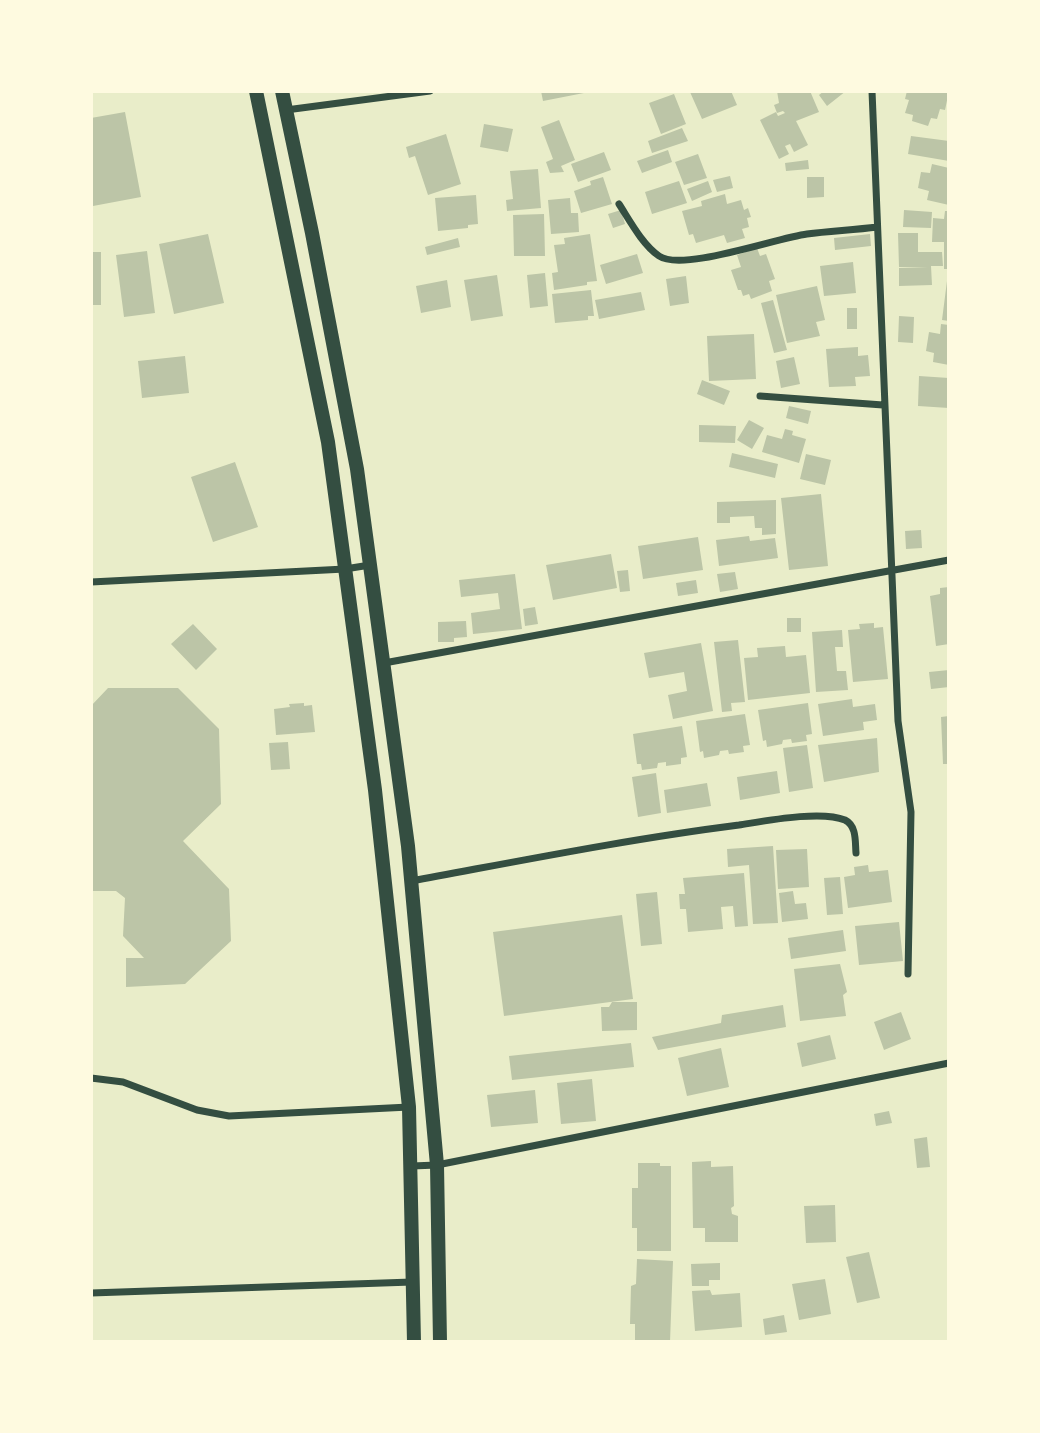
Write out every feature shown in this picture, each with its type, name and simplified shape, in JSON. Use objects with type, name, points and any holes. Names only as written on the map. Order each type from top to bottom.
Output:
[{"type":"main road","points":[[256,91],[328,442],[374,790],[410,1107],[414,1342]]},
{"type":"main road","points":[[282,91],[357,469],[384,663],[411,881],[437,1166],[440,1342]]},
{"type":"street","points":[[286,110],[430,91]]},
{"type":"street","points":[[872,91],[898,721],[911,812],[908,974]]},
{"type":"street","points":[[619,204],[648,245],[659,257],[671,261],[704,258],[808,234],[877,227]]},
{"type":"street","points":[[760,396],[883,405]]},
{"type":"street","points":[[384,663],[949,560]]},
{"type":"street","points":[[91,582],[345,569],[370,565]]},
{"type":"street","points":[[411,881],[639,838],[781,819],[831,816],[848,821],[854,829],[856,853]]},
{"type":"street","points":[[412,1166],[437,1166],[949,1063]]},
{"type":"street","points":[[91,1077],[124,1082],[197,1110],[229,1116],[410,1107]]},
{"type":"street","points":[[91,1293],[412,1282]]},
{"type":"building","points":[[541,91],[589,91],[589,92],[543,101]]},
{"type":"building","points":[[731,91],[737,105],[702,119],[690,92]]},
{"type":"building","points":[[777,91],[810,91],[819,112],[796,121],[808,145],[794,152],[790,144],[785,146],[789,154],[779,159],[760,120],[776,112],[778,116],[785,113],[777,113],[774,105],[779,103]]},
{"type":"building","points":[[824,91],[846,91],[827,106],[819,95]]},
{"type":"building","points":[[907,91],[949,91],[945,110],[940,109],[937,119],[931,118],[928,126],[912,121],[913,115],[905,113],[909,100],[905,99]]},
{"type":"building","points":[[674,94],[686,124],[661,134],[649,103]]},
{"type":"building","points":[[125,112],[141,197],[93,206],[91,118]]},
{"type":"building","points":[[559,120],[575,160],[561,166],[564,172],[550,173],[546,162],[553,159],[541,127]]},
{"type":"building","points":[[484,124],[513,129],[508,152],[480,147]]},
{"type":"building","points":[[682,128],[688,141],[652,153],[648,141]]},
{"type":"building","points":[[446,134],[461,184],[428,195],[415,156],[409,158],[406,147]]},
{"type":"building","points":[[911,136],[949,141],[949,161],[908,154]]},
{"type":"building","points":[[668,150],[672,162],[642,173],[637,161]]},
{"type":"building","points":[[604,152],[611,170],[578,182],[571,164]]},
{"type":"building","points":[[698,154],[707,178],[684,185],[675,162]]},
{"type":"building","points":[[808,160],[809,169],[786,171],[785,163]]},
{"type":"building","points":[[932,164],[949,168],[949,205],[927,200],[929,191],[918,188],[921,172],[930,173]]},
{"type":"building","points":[[538,169],[541,208],[507,211],[506,200],[513,199],[510,171]]},
{"type":"building","points":[[730,176],[733,188],[717,192],[713,180]]},
{"type":"building","points":[[603,177],[612,204],[581,213],[574,191]]},
{"type":"building","points":[[807,177],[824,177],[824,197],[807,198]]},
{"type":"building","points":[[679,181],[687,203],[652,214],[645,192]]},
{"type":"building","points":[[708,181],[712,192],[692,201],[687,189]]},
{"type":"building","points":[[725,194],[727,204],[741,200],[744,210],[748,208],[751,217],[747,218],[749,227],[742,229],[745,238],[727,243],[724,235],[696,243],[693,234],[689,235],[682,211],[702,206],[701,201]]},
{"type":"building","points":[[476,195],[478,224],[468,225],[468,228],[438,231],[435,198]]},
{"type":"building","points":[[570,198],[571,213],[578,213],[579,232],[551,234],[548,200]]},
{"type":"building","points":[[621,210],[625,224],[613,228],[608,214]]},
{"type":"building","points":[[904,210],[932,212],[931,228],[903,227]]},
{"type":"building","points":[[945,211],[949,211],[949,269],[944,269],[944,242],[932,242],[933,218],[944,219]]},
{"type":"building","points":[[544,214],[545,256],[514,256],[513,215]]},
{"type":"building","points":[[898,233],[918,233],[918,252],[942,252],[943,266],[931,266],[932,285],[899,286],[899,268],[928,267],[899,267]]},
{"type":"building","points":[[208,234],[224,303],[174,314],[159,244]]},
{"type":"building","points":[[590,234],[597,281],[554,290],[552,273],[558,272],[554,245],[565,244],[564,238]]},
{"type":"building","points":[[870,234],[871,246],[835,250],[834,238]]},
{"type":"building","points":[[458,238],[460,247],[427,255],[425,247]]},
{"type":"building","points":[[757,248],[760,256],[766,254],[775,279],[769,281],[772,291],[751,299],[749,294],[743,296],[741,290],[738,290],[731,270],[741,267],[737,255]]},
{"type":"building","points":[[147,251],[155,313],[124,317],[116,255]]},
{"type":"building","points":[[91,252],[101,252],[101,305],[91,305]]},
{"type":"building","points":[[637,254],[643,273],[606,284],[600,265]]},
{"type":"building","points":[[853,262],[856,293],[824,296],[820,266]]},
{"type":"building","points":[[545,273],[548,306],[530,308],[527,275]]},
{"type":"building","points":[[497,275],[503,316],[471,321],[464,280]]},
{"type":"building","points":[[686,276],[689,303],[670,306],[666,279]]},
{"type":"building","points":[[447,280],[451,307],[421,313],[416,286]]},
{"type":"building","points":[[949,281],[949,321],[942,320]]},
{"type":"building","points":[[817,286],[825,320],[816,322],[820,336],[787,343],[776,295]]},
{"type":"building","points":[[591,290],[594,316],[588,316],[588,320],[555,323],[552,294]]},
{"type":"building","points":[[641,292],[645,310],[599,319],[595,300]]},
{"type":"building","points":[[773,300],[787,350],[774,353],[761,303]]},
{"type":"building","points":[[847,308],[857,308],[857,329],[847,329]]},
{"type":"building","points":[[899,316],[914,317],[913,343],[898,342]]},
{"type":"building","points":[[941,324],[949,325],[949,365],[933,362],[934,353],[926,351],[929,332],[940,334]]},
{"type":"building","points":[[754,334],[756,379],[709,381],[707,336]]},
{"type":"building","points":[[858,347],[858,356],[868,355],[870,376],[855,377],[856,386],[829,387],[826,349]]},
{"type":"building","points":[[185,356],[189,393],[142,398],[138,361]]},
{"type":"building","points":[[794,357],[800,384],[781,388],[776,361]]},
{"type":"building","points":[[919,376],[949,378],[949,408],[918,406]]},
{"type":"building","points":[[702,380],[730,391],[724,405],[697,394]]},
{"type":"building","points":[[789,406],[811,411],[808,424],[786,418]]},
{"type":"building","points":[[749,420],[764,428],[752,449],[737,440]]},
{"type":"building","points":[[699,425],[736,426],[735,443],[699,442]]},
{"type":"building","points":[[785,429],[793,431],[792,435],[806,439],[799,463],[762,452],[767,435],[782,439]]},
{"type":"building","points":[[732,453],[778,464],[775,478],[729,467]]},
{"type":"building","points":[[806,454],[831,460],[825,485],[800,479]]},
{"type":"building","points":[[235,462],[258,527],[213,542],[191,477]]},
{"type":"building","points":[[821,494],[828,566],[789,570],[781,498]]},
{"type":"building","points":[[776,500],[776,534],[762,535],[762,528],[755,528],[754,516],[730,517],[730,523],[717,523],[717,502]]},
{"type":"building","points":[[921,530],[922,548],[906,549],[905,531]]},
{"type":"building","points":[[749,536],[750,541],[775,538],[778,558],[719,566],[716,540]]},
{"type":"building","points":[[698,537],[703,570],[643,579],[638,546]]},
{"type":"building","points":[[611,554],[617,588],[553,600],[546,565]]},
{"type":"building","points":[[628,570],[630,591],[620,592],[617,571]]},
{"type":"building","points":[[735,572],[738,589],[720,592],[717,574]]},
{"type":"building","points":[[515,574],[522,629],[473,634],[471,613],[500,609],[498,593],[461,597],[459,580]]},
{"type":"building","points":[[696,580],[698,593],[678,596],[676,583]]},
{"type":"building","points":[[949,587],[949,644],[936,646],[930,596],[940,594],[940,588]]},
{"type":"building","points":[[535,607],[538,624],[525,626],[523,609]]},
{"type":"building","points":[[787,618],[801,618],[801,632],[787,632]]},
{"type":"building","points":[[466,621],[467,637],[454,638],[454,642],[438,642],[438,622]]},
{"type":"building","points":[[874,623],[874,628],[883,627],[888,679],[853,682],[848,630],[860,629],[859,624]]},
{"type":"building","points":[[193,624],[217,649],[196,670],[171,644]]},
{"type":"building","points":[[842,630],[843,647],[835,647],[837,671],[846,671],[848,690],[816,692],[812,632]]},
{"type":"building","points":[[738,640],[745,702],[731,703],[732,711],[722,712],[714,642]]},
{"type":"building","points":[[701,643],[713,711],[673,719],[668,695],[687,691],[684,672],[649,678],[644,653]]},
{"type":"building","points":[[785,646],[786,657],[806,655],[810,693],[748,700],[744,658],[758,657],[757,648]]},
{"type":"building","points":[[949,670],[949,687],[931,689],[929,672]]},
{"type":"building","points":[[108,688],[178,688],[219,729],[221,804],[183,841],[229,889],[231,941],[185,984],[126,987],[126,958],[144,958],[123,936],[125,898],[116,891],[92,891],[91,706]]},
{"type":"building","points":[[852,699],[853,707],[875,704],[877,720],[863,722],[864,730],[823,736],[818,704]]},
{"type":"building","points":[[304,703],[304,706],[312,705],[315,732],[276,735],[274,709]]},
{"type":"building","points":[[808,703],[812,734],[806,735],[807,741],[792,743],[791,739],[783,740],[782,744],[767,747],[766,740],[763,741],[758,710]]},
{"type":"building","points":[[745,714],[750,745],[743,746],[744,752],[729,754],[728,750],[720,751],[719,755],[704,758],[703,751],[700,752],[696,721]]},
{"type":"building","points":[[949,716],[949,764],[943,764],[941,717]]},
{"type":"building","points":[[682,726],[687,757],[681,758],[681,764],[666,766],[666,762],[658,763],[657,768],[642,770],[641,764],[637,764],[633,734]]},
{"type":"building","points":[[877,738],[879,772],[824,782],[818,745]]},
{"type":"building","points":[[288,742],[290,769],[271,770],[269,743]]},
{"type":"building","points":[[807,745],[813,788],[789,792],[783,748]]},
{"type":"building","points":[[777,771],[780,793],[740,800],[737,777]]},
{"type":"building","points":[[656,773],[661,813],[638,817],[632,777]]},
{"type":"building","points":[[707,783],[711,806],[667,813],[664,790]]},
{"type":"building","points":[[773,846],[778,923],[753,924],[749,865],[728,867],[727,849]]},
{"type":"building","points":[[807,849],[809,887],[778,889],[776,850]]},
{"type":"building","points":[[868,865],[869,872],[888,870],[892,902],[848,908],[844,877],[855,875],[854,867]]},
{"type":"building","points":[[744,873],[748,926],[735,927],[733,906],[721,907],[723,929],[688,932],[686,909],[680,909],[679,894],[685,894],[683,878]]},
{"type":"building","points":[[840,877],[843,914],[827,915],[824,878]]},
{"type":"building","points":[[793,891],[795,904],[806,903],[808,919],[782,922],[779,893]]},
{"type":"building","points":[[657,892],[662,944],[641,946],[636,894]]},
{"type":"building","points":[[622,915],[633,999],[504,1016],[493,932]]},
{"type":"building","points":[[899,922],[903,961],[859,965],[855,926]]},
{"type":"building","points":[[843,930],[846,951],[791,959],[788,938]]},
{"type":"building","points":[[840,964],[847,992],[843,995],[846,1016],[800,1021],[794,969]]},
{"type":"building","points":[[612,1002],[637,1002],[637,1030],[602,1031],[601,1007],[609,1007]]},
{"type":"building","points":[[783,1005],[786,1027],[658,1050],[652,1037],[721,1023],[722,1015]]},
{"type":"building","points":[[901,1012],[911,1039],[884,1050],[874,1022]]},
{"type":"building","points":[[830,1035],[836,1059],[802,1067],[797,1043]]},
{"type":"building","points":[[631,1043],[634,1067],[512,1080],[509,1056]]},
{"type":"building","points":[[721,1048],[729,1087],[687,1096],[678,1058]]},
{"type":"building","points":[[592,1079],[596,1121],[561,1124],[557,1083]]},
{"type":"building","points":[[535,1090],[538,1123],[491,1127],[487,1095]]},
{"type":"building","points":[[889,1111],[892,1123],[876,1126],[874,1114]]},
{"type":"building","points":[[927,1137],[930,1167],[917,1168],[914,1139]]},
{"type":"building","points":[[711,1161],[711,1167],[733,1166],[734,1206],[731,1208],[732,1214],[738,1216],[738,1242],[705,1242],[705,1228],[693,1228],[692,1162]]},
{"type":"building","points":[[638,1163],[671,1166],[671,1251],[637,1251],[637,1228],[632,1228],[632,1188],[638,1188]]},
{"type":"building","points":[[835,1205],[836,1242],[806,1243],[804,1206]]},
{"type":"building","points":[[869,1252],[880,1298],[857,1303],[846,1257]]},
{"type":"building","points":[[637,1259],[673,1261],[670,1342],[635,1342],[635,1324],[630,1324],[631,1286],[636,1284]]},
{"type":"building","points":[[720,1263],[720,1280],[709,1280],[709,1286],[692,1286],[691,1264]]},
{"type":"building","points":[[825,1279],[831,1314],[799,1320],[792,1284]]},
{"type":"building","points":[[710,1290],[712,1295],[740,1293],[742,1327],[695,1331],[692,1291]]},
{"type":"building","points":[[784,1315],[787,1332],[765,1335],[763,1319]]}]
